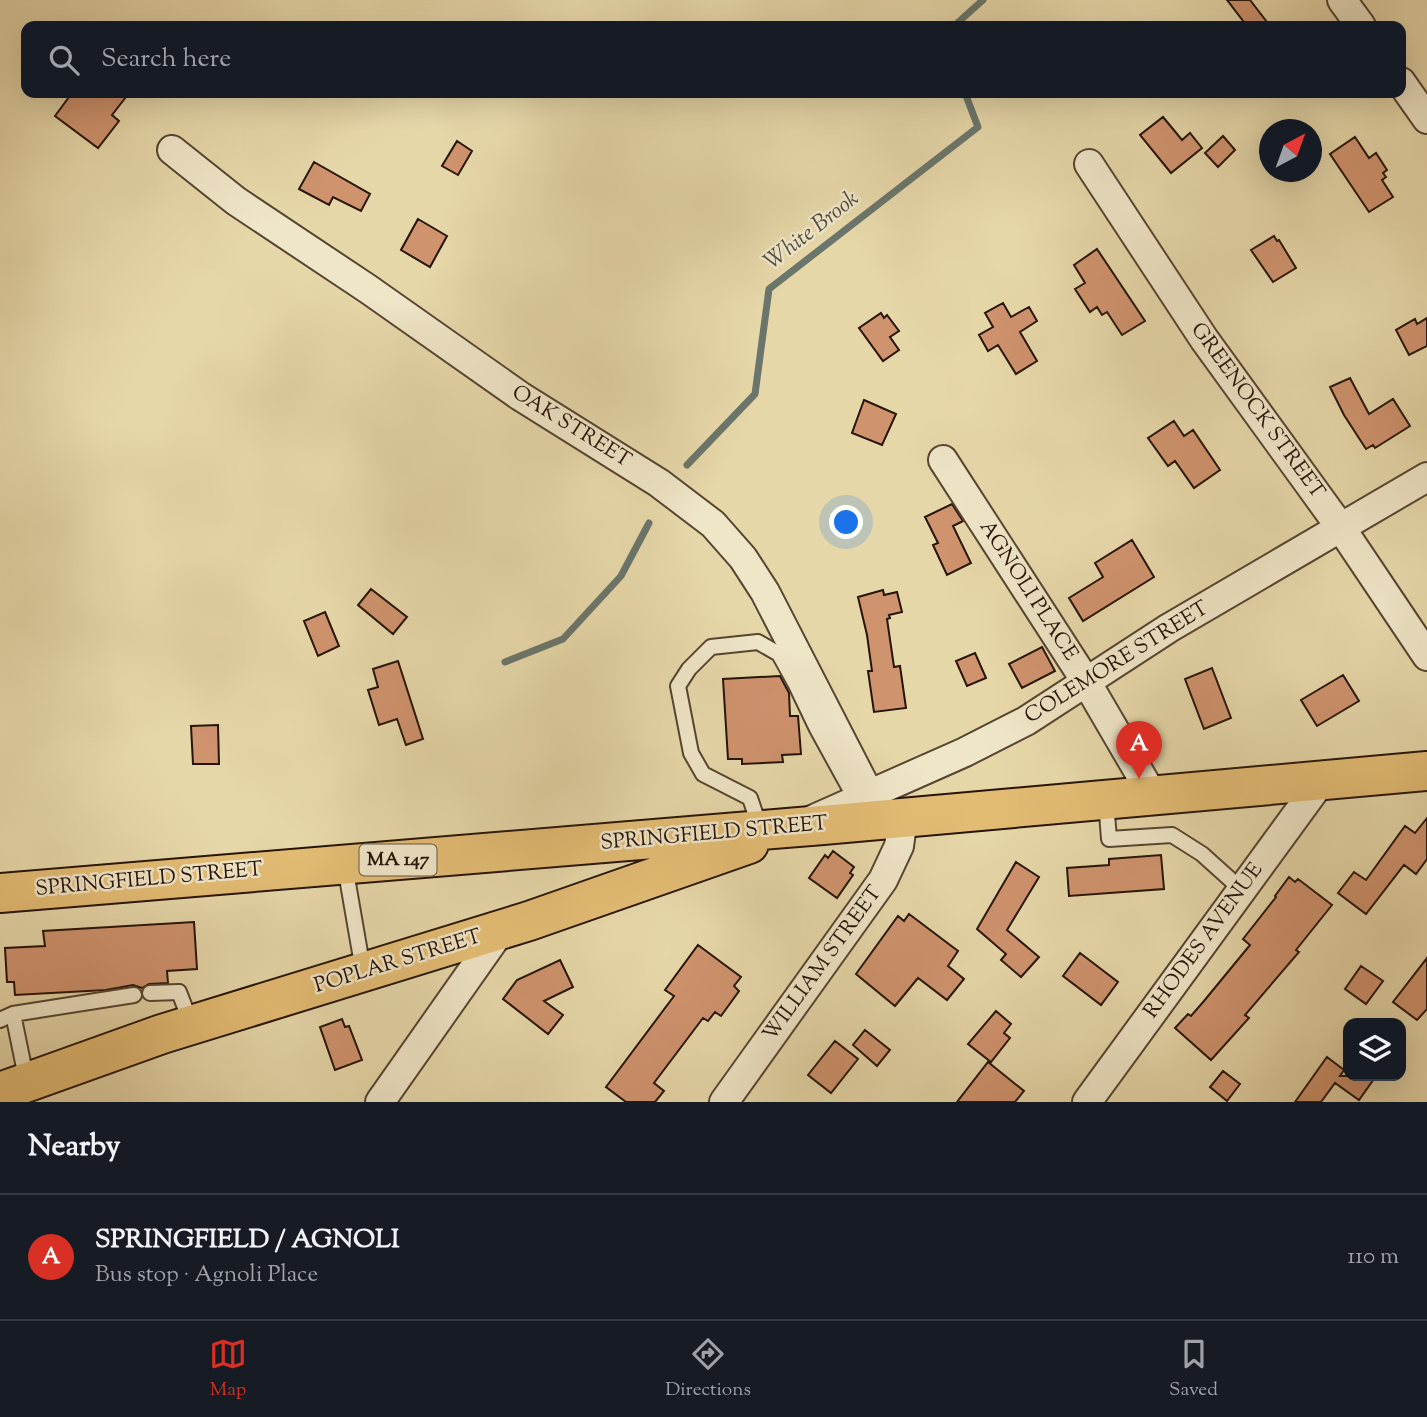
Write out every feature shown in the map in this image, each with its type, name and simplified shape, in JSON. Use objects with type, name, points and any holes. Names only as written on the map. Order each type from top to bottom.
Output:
[{"type":"main road","name":"SPRINGFIELD STREET","points":[[0,893],[903,818],[1427,771]]},
{"type":"main road","name":"POPLAR STREET","points":[[14,1087],[102,1054],[501,930],[778,828]]},
{"type":"street","points":[[1342,0],[1357,21]]},
{"type":"street","points":[[1406,89],[1427,119]]},
{"type":"street","name":"OAK STREET","points":[[172,150],[236,201],[531,403],[659,483],[713,524],[743,558],[765,592],[862,797]]},
{"type":"street","name":"GREENOCK STREET","points":[[1089,164],[1204,339],[1341,528],[1427,656]]},
{"type":"street","name":"AGNOLI PLACE","points":[[943,460],[1087,682],[1153,796]]},
{"type":"street","name":"COLEMORE STREET","points":[[778,828],[862,797],[994,738],[1169,628],[1427,477]]},
{"type":"street","name":"RHODES AVENUE","points":[[1087,1102],[1322,780]]},
{"type":"street","name":"WILLIAM STREET","points":[[724,1102],[883,880],[897,855],[903,818]]},
{"type":"street","points":[[380,1102],[501,930]]},
{"type":"lane","points":[[778,828],[750,798],[703,774],[691,753],[678,686],[689,668],[711,647],[758,642],[779,654],[796,682],[817,729],[862,797]]},
{"type":"lane","points":[[1105,800],[1109,839],[1172,835],[1202,854],[1242,890]]},
{"type":"lane","points":[[345,864],[364,973]]},
{"type":"lane","points":[[150,992],[179,992],[192,1026]]},
{"type":"lane","points":[[14,1087],[7,1017],[134,995]]},
{"type":"building","points":[[1227,0],[1250,0],[1266,21],[1243,21]]},
{"type":"building","points":[[68,98],[125,98],[112,115],[119,121],[98,148],[55,116]]},
{"type":"building","points":[[1163,117],[1182,140],[1190,133],[1202,148],[1171,173],[1140,135]]},
{"type":"building","points":[[1223,136],[1235,150],[1218,167],[1205,153]]},
{"type":"building","points":[[1355,137],[1369,158],[1376,153],[1387,170],[1383,173],[1386,177],[1382,180],[1393,197],[1369,212],[1330,154]]},
{"type":"building","points":[[457,141],[472,151],[458,175],[442,166]]},
{"type":"building","points":[[314,162],[370,194],[361,211],[333,197],[329,205],[299,189]]},
{"type":"building","points":[[418,219],[447,236],[430,267],[401,250]]},
{"type":"building","points":[[1274,236],[1296,268],[1273,282],[1251,250]]},
{"type":"building","points":[[1097,249],[1145,321],[1122,335],[1107,312],[1102,315],[1097,307],[1090,312],[1075,289],[1085,283],[1074,265]]},
{"type":"building","points":[[1003,303],[1011,317],[1029,307],[1037,321],[1020,332],[1037,361],[1016,374],[998,345],[988,351],[979,335],[993,327],[985,313]]},
{"type":"building","points":[[881,313],[884,318],[887,315],[899,331],[890,337],[899,350],[883,361],[859,328]]},
{"type":"building","points":[[1427,318],[1427,346],[1409,355],[1396,330],[1415,319],[1417,324]]},
{"type":"building","points":[[1350,378],[1369,414],[1393,399],[1410,426],[1375,448],[1373,445],[1366,449],[1330,387]]},
{"type":"building","points":[[864,400],[896,414],[882,445],[852,433]]},
{"type":"building","points":[[1174,421],[1184,436],[1193,430],[1220,470],[1194,488],[1175,461],[1168,466],[1148,438]]},
{"type":"building","points":[[952,504],[963,521],[953,526],[971,563],[947,575],[933,545],[938,543],[925,517]]},
{"type":"building","points":[[1132,540],[1154,577],[1083,621],[1069,598],[1103,577],[1095,563]]},
{"type":"building","points":[[371,589],[407,617],[393,634],[358,605]]},
{"type":"building","points":[[883,590],[884,595],[897,592],[902,612],[889,615],[890,618],[887,619],[894,667],[900,666],[906,708],[874,712],[868,671],[872,671],[867,635],[858,597]]},
{"type":"building","points":[[325,612],[339,646],[318,656],[304,621]]},
{"type":"building","points":[[1042,647],[1055,671],[1022,688],[1009,664]]},
{"type":"building","points":[[975,653],[986,678],[967,686],[956,661]]},
{"type":"building","points":[[398,661],[423,739],[406,745],[397,719],[379,725],[368,690],[378,687],[373,669]]},
{"type":"building","points":[[1212,668],[1231,718],[1204,729],[1185,679]]},
{"type":"building","points":[[1343,675],[1359,701],[1317,726],[1301,700]]},
{"type":"building","points":[[780,676],[789,693],[790,716],[798,716],[801,754],[782,755],[783,762],[742,764],[742,759],[728,759],[723,679]]},
{"type":"building","points":[[218,725],[219,764],[193,764],[191,726]]},
{"type":"building","points":[[1427,818],[1427,859],[1416,874],[1404,865],[1366,914],[1338,893],[1354,872],[1366,880],[1405,826],[1415,833]]},
{"type":"building","points":[[833,851],[854,867],[850,873],[853,875],[837,898],[809,878],[825,855],[828,858]]},
{"type":"building","points":[[1161,855],[1164,889],[1069,896],[1067,868],[1109,865],[1109,859]]},
{"type":"building","points":[[1016,862],[1039,877],[1007,930],[1039,957],[1021,977],[1001,960],[1006,954],[977,929]]},
{"type":"building","points":[[1289,877],[1295,882],[1298,879],[1332,905],[1296,950],[1299,952],[1245,1015],[1249,1018],[1211,1060],[1175,1028],[1188,1014],[1191,1016],[1250,945],[1243,939]]},
{"type":"building","points":[[909,914],[958,951],[948,966],[964,979],[947,1000],[918,978],[895,1006],[856,974],[898,916],[904,921]]},
{"type":"building","points":[[194,922],[197,969],[167,971],[168,983],[149,984],[142,988],[133,985],[106,990],[15,995],[14,982],[7,982],[5,948],[45,946],[43,931]]},
{"type":"building","points":[[698,945],[741,977],[734,986],[739,991],[721,1016],[715,1012],[708,1021],[703,1018],[654,1083],[664,1091],[655,1102],[626,1102],[606,1087],[674,996],[665,990]]},
{"type":"building","points":[[1080,953],[1118,982],[1101,1005],[1063,976]]},
{"type":"building","points":[[1427,958],[1427,1009],[1417,1020],[1393,1002]]},
{"type":"building","points":[[560,960],[573,987],[544,1001],[563,1015],[548,1034],[503,999],[517,980]]},
{"type":"building","points":[[1361,966],[1383,981],[1366,1004],[1345,989]]},
{"type":"building","points":[[996,1011],[1011,1024],[1004,1033],[1010,1038],[991,1062],[968,1044]]},
{"type":"building","points":[[342,1019],[345,1027],[349,1026],[362,1060],[335,1070],[320,1027]]},
{"type":"building","points":[[865,1030],[890,1050],[877,1066],[853,1045]]},
{"type":"building","points":[[835,1041],[858,1059],[831,1093],[808,1075]]},
{"type":"building","points":[[1327,1057],[1343,1069],[1340,1076],[1343,1076],[1343,1081],[1372,1081],[1359,1100],[1335,1083],[1321,1102],[1295,1102]]},
{"type":"building","points":[[988,1062],[1024,1091],[1015,1102],[957,1102]]},
{"type":"building","points":[[1223,1071],[1240,1084],[1227,1101],[1210,1087]]},
{"type":"waterway","name":"White Brook","points":[[960,21],[983,0]]},
{"type":"waterway","name":"White Brook","points":[[687,465],[755,394],[769,289],[978,127],[967,98]]},
{"type":"waterway","name":"White Brook","points":[[505,662],[563,639],[621,576],[649,523]]},
{"type":"place","name":"SPRINGFIELD / AGNOLI","points":[[1139,779]]}]
